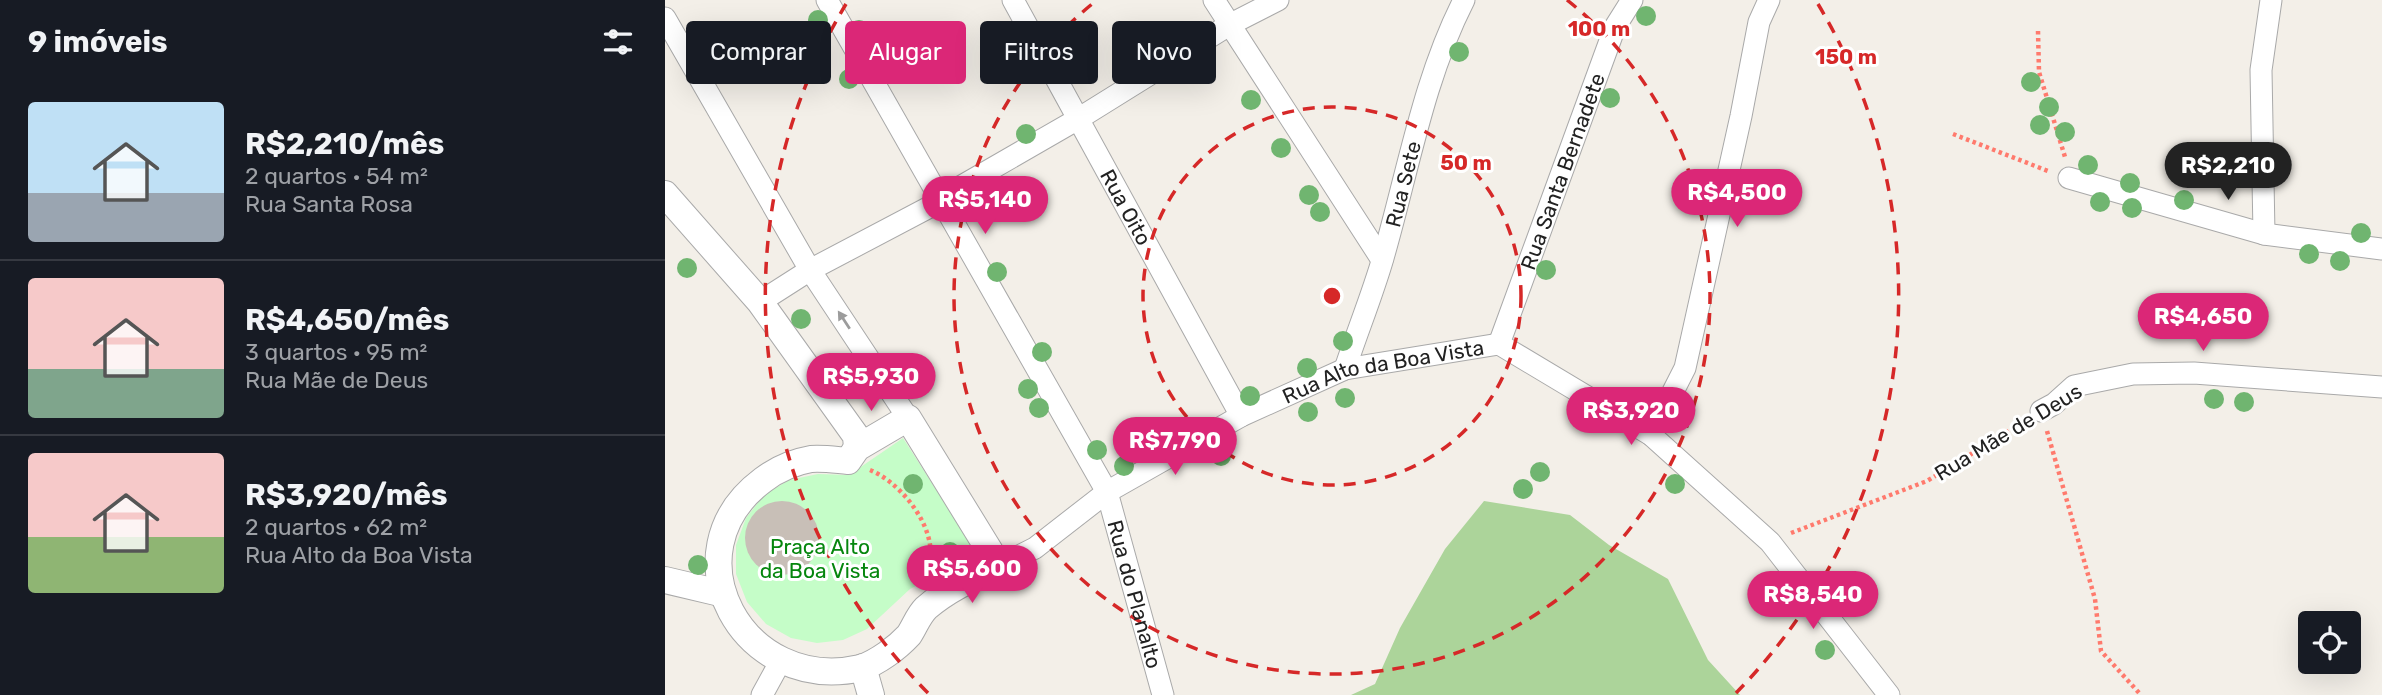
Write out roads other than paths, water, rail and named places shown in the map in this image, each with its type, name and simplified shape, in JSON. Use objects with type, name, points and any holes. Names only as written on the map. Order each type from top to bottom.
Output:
[{"type":"street","name":"Rua do Planalto","points":[[827,0],[1107,492],[1163,695]]},
{"type":"street","name":"Rua Oito","points":[[1013,0],[1241,416]]},
{"type":"street","points":[[1214,0],[1382,260]]},
{"type":"street","points":[[760,302],[810,270],[941,201],[953,191],[1078,120],[1229,25],[1278,0]]},
{"type":"street","name":"Rua Sete","points":[[1345,369],[1382,260],[1429,88],[1464,0]]},
{"type":"street","name":"Rua Santa Bernadete","points":[[1499,344],[1615,27],[1632,0]]},
{"type":"street","points":[[1651,435],[1685,368],[1759,22],[1769,0]]},
{"type":"street","points":[[2264,234],[2261,71],[2271,0]]},
{"type":"street","points":[[665,18],[810,270],[908,418],[999,566]]},
{"type":"street","points":[[2069,178],[2264,234],[2382,249]]},
{"type":"street","points":[[665,194],[760,302],[856,436],[853,455]]},
{"type":"street","name":"Rua Alto da Boa Vista","points":[[863,667],[888,654],[908,635],[923,611],[947,591],[1035,548],[1107,492],[1241,416],[1345,369],[1499,344],[1651,435],[1770,542],[1889,695]]},
{"type":"street","name":"Rua Mãe de Deus","points":[[2041,411],[2054,404],[2074,386],[2133,374],[2194,373],[2382,387]]},
{"type":"street","points":[[871,695],[863,667],[838,684],[779,664],[752,646],[732,622],[720,593],[717,557],[726,521],[747,491],[776,470],[811,459],[853,455],[908,418]]},
{"type":"street","points":[[665,580],[720,593]]},
{"type":"street","points":[[762,695],[779,664]]},
{"type":"park label","name":"Praça Alto da Boa Vista","points":[[820,558]]}]
